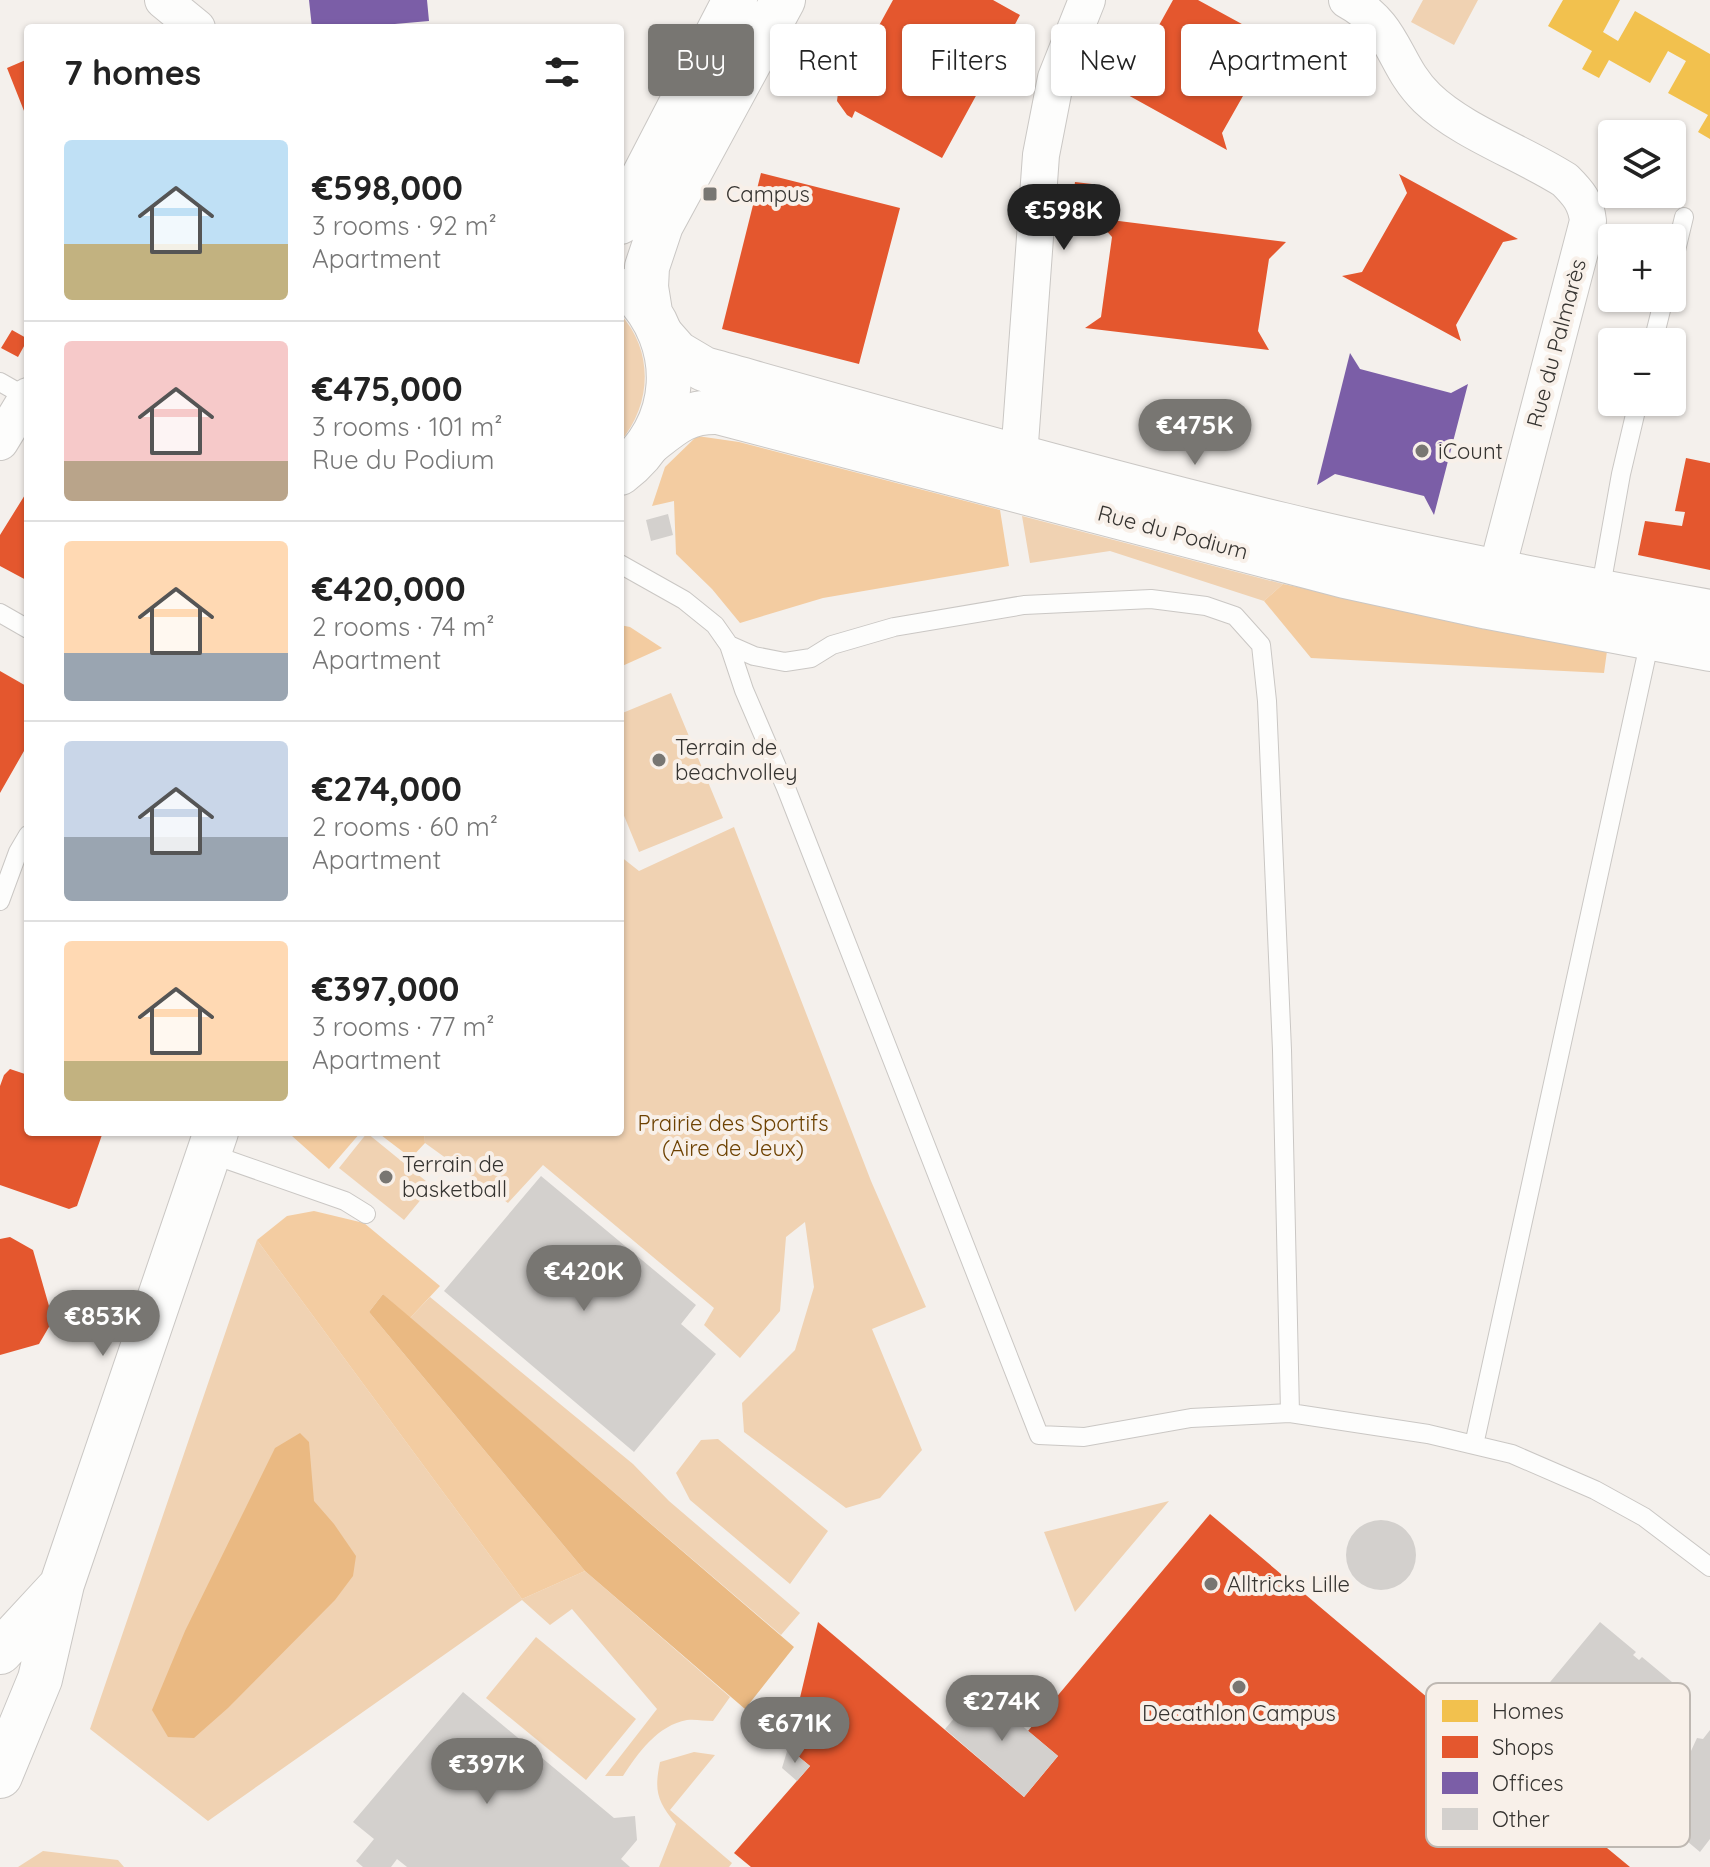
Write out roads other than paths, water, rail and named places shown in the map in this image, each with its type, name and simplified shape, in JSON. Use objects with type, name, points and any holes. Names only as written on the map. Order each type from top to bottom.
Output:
[{"type":"street","points":[[163,0],[192,24]]},
{"type":"street","points":[[624,214],[735,0]]},
{"type":"street","points":[[630,468],[663,419],[669,391],[669,364],[644,310],[647,267],[661,225],[783,0]]},
{"type":"street","points":[[1015,473],[1041,155],[1056,78],[1087,0]]},
{"type":"street","name":"Rue du Palmarès","points":[[1347,0],[1375,19],[1414,83],[1440,109],[1565,180],[1578,192],[1586,206],[1588,221],[1492,590]]},
{"type":"street","name":"Rue du Podium","points":[[644,310],[677,353],[704,369],[1015,473],[1314,568],[1492,590],[1654,620],[1710,612]]},
{"type":"street","points":[[0,442],[21,393]]},
{"type":"street","name":"Rue du Podium","points":[[630,468],[684,417],[701,411],[1015,473]]},
{"type":"street","name":"Rue du Podium","points":[[1492,590],[1600,592],[1710,649]]},
{"type":"street","points":[[2,1771],[40,1679],[62,1584],[212,1143]]},
{"type":"street","points":[[0,1652],[62,1584]]},
{"type":"lane","points":[[1682,224],[1684,217]]},
{"type":"lane","points":[[1600,592],[1635,416]]},
{"type":"lane","points":[[624,567],[697,608],[715,625],[729,645],[744,690],[790,797],[1039,1435],[1084,1437],[1191,1418],[1290,1413],[1428,1434],[1512,1454],[1595,1490],[1644,1517],[1710,1567]]},
{"type":"lane","points":[[624,576],[641,578]]},
{"type":"lane","points":[[729,645],[754,656],[785,662],[811,658],[832,645],[894,627],[1024,605],[1151,599],[1206,606],[1235,616],[1261,645],[1267,701],[1278,934],[1290,1413]]},
{"type":"lane","points":[[0,613],[24,627]]},
{"type":"lane","points":[[1474,1445],[1654,620]]},
{"type":"lane","points":[[0,842],[23,855],[0,901]]},
{"type":"lane","points":[[212,1143],[345,1201],[366,1214]]},
{"type":"place","name":"Campus","points":[[710,194]]},
{"type":"place","name":"iCount","points":[[1422,451]]},
{"type":"place","name":"Terrain de beachvolley","points":[[659,760]]},
{"type":"place","name":"Terrain de basketball","points":[[386,1177]]},
{"type":"place","name":"Alltricks Lille","points":[[1211,1584]]},
{"type":"place","name":"Decathlon Campus","points":[[1239,1687]]},
{"type":"park label","name":"Prairie des Sportifs (Aire de Jeux)","points":[[733,1136]]}]
